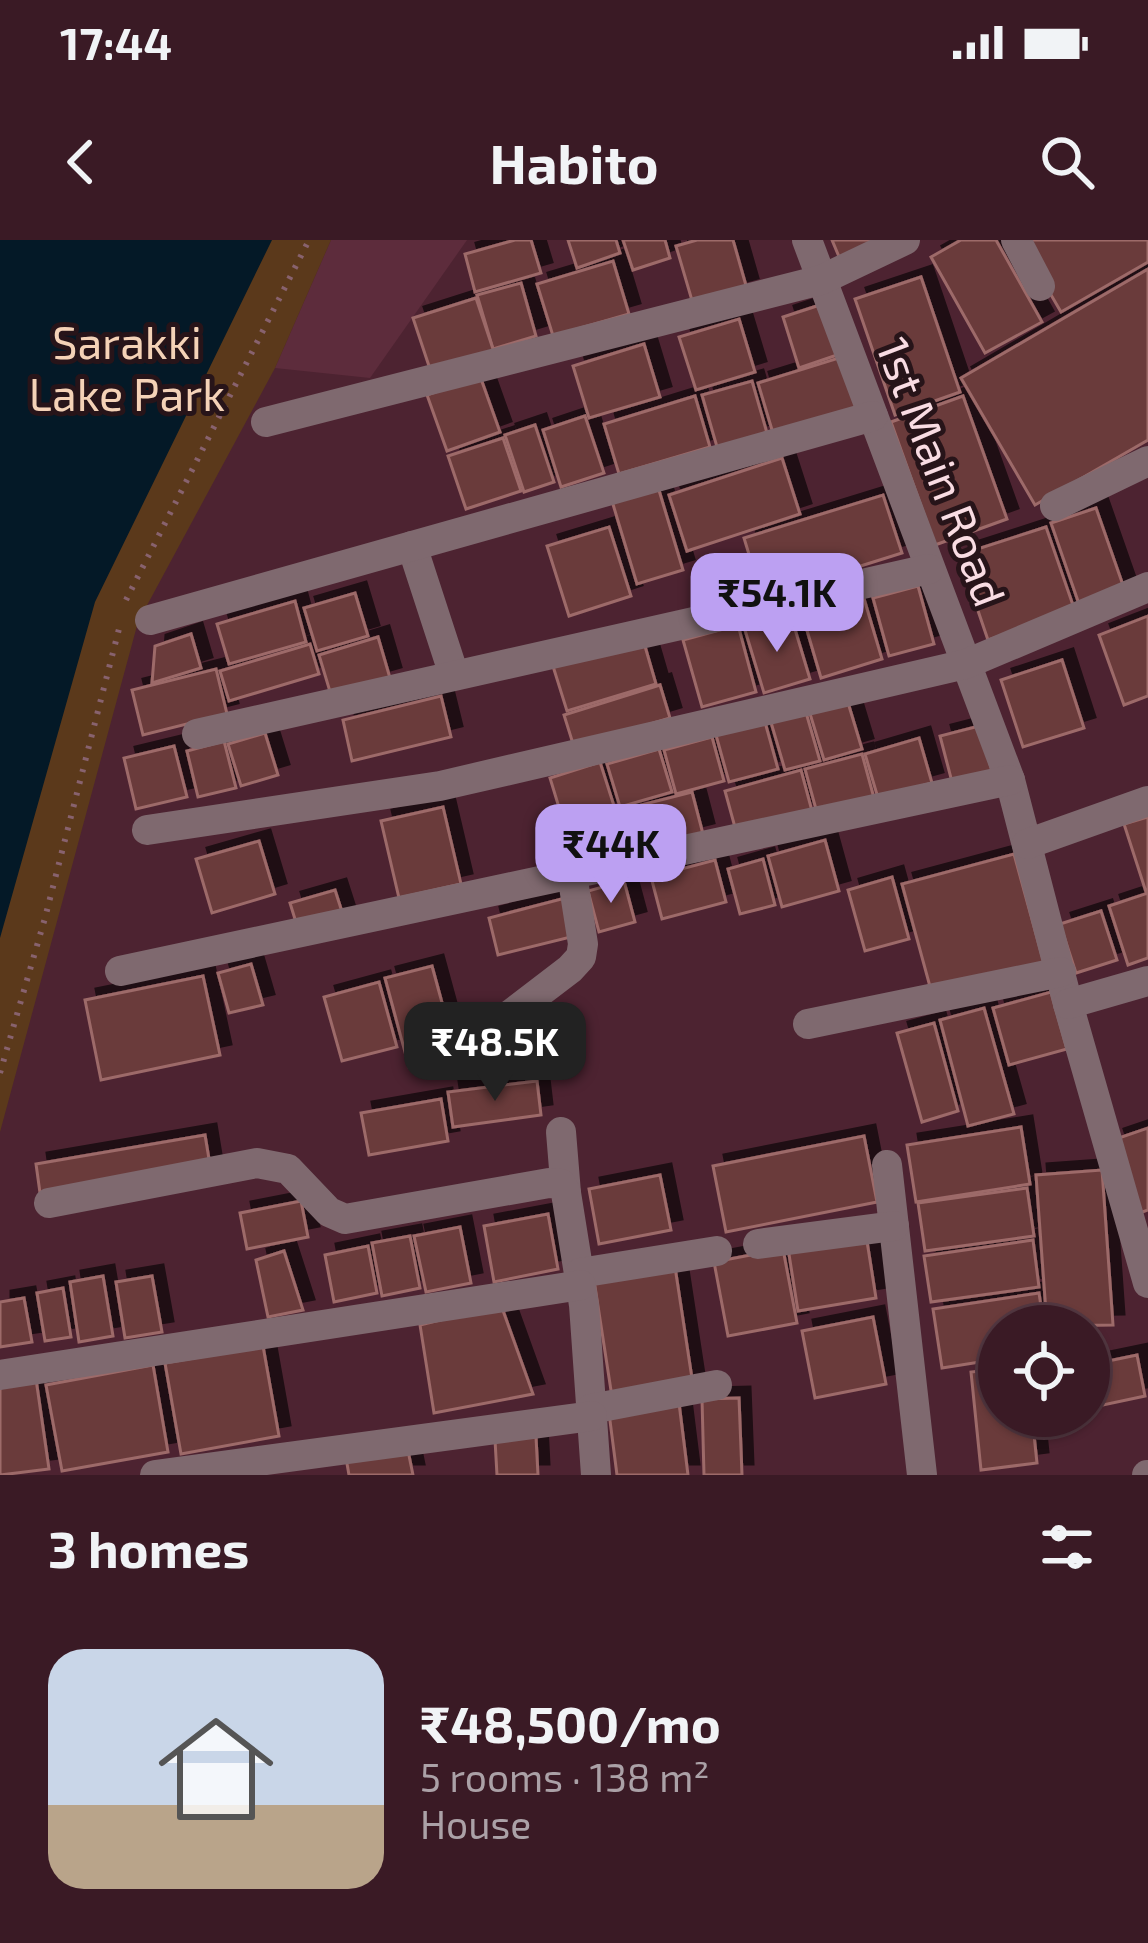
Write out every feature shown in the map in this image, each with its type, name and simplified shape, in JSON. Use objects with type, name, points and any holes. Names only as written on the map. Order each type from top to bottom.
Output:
[{"type":"street","name":"1st Main Road","points":[[807,240],[966,664],[1148,587]]},
{"type":"street","points":[[266,422],[821,280],[905,240]]},
{"type":"street","points":[[1016,240],[1040,286]]},
{"type":"street","points":[[150,620],[873,416]]},
{"type":"street","points":[[1055,506],[1148,461]]},
{"type":"street","points":[[412,546],[454,675]]},
{"type":"street","points":[[197,734],[929,569]]},
{"type":"street","points":[[147,830],[426,788],[966,664],[1010,781],[1148,1282]]},
{"type":"street","points":[[120,971],[1010,781]]},
{"type":"street","points":[[1027,844],[1148,801]]},
{"type":"street","points":[[490,1030],[580,957],[584,944],[572,874]]},
{"type":"street","points":[[808,1024],[1061,972]]},
{"type":"street","points":[[1069,1004],[1148,981]]},
{"type":"street","points":[[561,1132],[580,1279],[596,1475]]},
{"type":"street","points":[[49,1203],[257,1163],[288,1169],[329,1212],[345,1220],[549,1183],[561,1184],[566,1193]]},
{"type":"street","points":[[887,1165],[922,1475]]},
{"type":"street","points":[[758,1244],[894,1226]]},
{"type":"street","points":[[0,1375],[580,1279],[717,1251]]},
{"type":"street","points":[[155,1475],[591,1413],[717,1385]]},
{"type":"path","points":[[0,1073],[127,598],[310,240]]},
{"type":"shaded area","points":[[331,240],[467,240],[370,378],[275,368]]},
{"type":"green space","name":"Sarakki Lake Park","points":[[0,240],[331,240],[275,368],[138,622],[0,1132]]},
{"type":"water","name":"Sarakki Lake Park","points":[[0,240],[272,240],[95,602],[0,938]]},
{"type":"building","points":[[531,240],[541,273],[475,292],[465,254]]},
{"type":"building","points":[[568,240],[616,240],[620,253],[577,268]]},
{"type":"building","points":[[623,240],[665,240],[670,258],[633,270]]},
{"type":"building","points":[[697,240],[733,240],[747,289],[693,304],[676,246]]},
{"type":"building","points":[[832,240],[889,240],[840,259]]},
{"type":"building","points":[[961,240],[996,240],[1042,322],[985,353],[931,257]]},
{"type":"building","points":[[1019,240],[1148,240],[1148,262],[1061,312]]},
{"type":"building","points":[[613,261],[629,314],[553,336],[537,284]]},
{"type":"building","points":[[1148,269],[1148,440],[1035,505],[961,378]]},
{"type":"building","points":[[921,277],[960,392],[895,415],[855,299]]},
{"type":"building","points":[[521,283],[536,336],[493,349],[477,295]]},
{"type":"building","points":[[476,298],[494,352],[431,372],[413,318]]},
{"type":"building","points":[[823,304],[840,354],[799,368],[783,317]]},
{"type":"building","points":[[739,319],[755,372],[696,390],[679,337]]},
{"type":"building","points":[[644,344],[660,397],[589,418],[573,366]]},
{"type":"building","points":[[845,356],[863,413],[775,440],[758,383]]},
{"type":"building","points":[[480,376],[500,432],[447,451],[427,395]]},
{"type":"building","points":[[752,381],[767,433],[717,447],[702,395]]},
{"type":"building","points":[[695,396],[710,447],[619,474],[604,424]]},
{"type":"building","points":[[963,396],[1007,519],[935,545],[891,422]]},
{"type":"building","points":[[585,416],[604,473],[561,487],[543,430]]},
{"type":"building","points":[[535,425],[554,482],[524,492],[505,435]]},
{"type":"building","points":[[503,438],[521,491],[466,509],[448,456]]},
{"type":"building","points":[[782,458],[800,514],[687,551],[669,495]]},
{"type":"building","points":[[658,487],[683,570],[637,584],[612,501]]},
{"type":"building","points":[[883,495],[902,553],[762,597],[744,538]]},
{"type":"building","points":[[1096,508],[1124,588],[1079,604],[1051,523]]},
{"type":"building","points":[[609,527],[631,596],[569,616],[547,546]]},
{"type":"building","points":[[1046,527],[1075,611],[988,640],[959,555]]},
{"type":"building","points":[[918,586],[934,644],[889,656],[873,598]]},
{"type":"building","points":[[862,592],[882,659],[821,678],[801,610]]},
{"type":"building","points":[[355,593],[368,636],[317,651],[304,608]]},
{"type":"building","points":[[295,601],[306,642],[229,664],[217,624]]},
{"type":"building","points":[[791,616],[810,679],[764,693],[745,630]]},
{"type":"building","points":[[1148,616],[1148,696],[1124,705],[1099,635]]},
{"type":"building","points":[[738,625],[756,692],[702,707],[683,640]]},
{"type":"building","points":[[191,634],[201,668],[152,683],[155,646]]},
{"type":"building","points":[[642,636],[656,684],[567,711],[552,663]]},
{"type":"building","points":[[378,637],[390,678],[331,695],[319,655]]},
{"type":"building","points":[[310,644],[319,674],[229,701],[220,671]]},
{"type":"building","points":[[1062,660],[1084,728],[1023,747],[1001,680]]},
{"type":"building","points":[[216,669],[227,714],[143,735],[132,690]]},
{"type":"building","points":[[660,685],[670,718],[574,747],[564,715]]},
{"type":"building","points":[[441,696],[451,737],[352,761],[343,720]]},
{"type":"building","points":[[846,696],[862,749],[824,760],[808,707]]},
{"type":"building","points":[[805,709],[820,761],[785,770],[770,719]]},
{"type":"building","points":[[765,722],[778,769],[729,782],[716,735]]},
{"type":"building","points":[[979,726],[992,771],[952,782],[940,736]]},
{"type":"building","points":[[265,733],[278,775],[241,786],[228,744]]},
{"type":"building","points":[[712,737],[724,781],[676,794],[664,750]]},
{"type":"building","points":[[919,738],[932,783],[878,798],[865,754]]},
{"type":"building","points":[[224,741],[236,788],[198,797],[187,751]]},
{"type":"building","points":[[174,746],[187,797],[136,809],[124,758]]},
{"type":"building","points":[[659,749],[672,792],[620,807],[607,764]]},
{"type":"building","points":[[862,754],[874,798],[817,813],[805,769]]},
{"type":"building","points":[[600,762],[615,809],[564,824],[550,778]]},
{"type":"building","points":[[801,770],[812,811],[736,831],[725,791]]},
{"type":"building","points":[[692,792],[703,834],[647,848],[637,806]]},
{"type":"building","points":[[443,807],[461,884],[399,898],[381,821]]},
{"type":"building","points":[[631,810],[642,851],[575,869],[563,829]]},
{"type":"building","points":[[1148,817],[1148,891],[1146,892],[1124,824]]},
{"type":"building","points":[[825,840],[839,891],[782,907],[768,856]]},
{"type":"building","points":[[259,841],[275,894],[212,913],[196,859]]},
{"type":"building","points":[[1014,854],[1044,963],[932,994],[902,884]]},
{"type":"building","points":[[763,859],[775,905],[740,914],[728,869]]},
{"type":"building","points":[[715,860],[726,902],[662,919],[651,877]]},
{"type":"building","points":[[892,877],[909,939],[865,951],[848,890]]},
{"type":"building","points":[[624,881],[635,922],[599,932],[588,891]]},
{"type":"building","points":[[335,890],[344,918],[299,932],[290,903]]},
{"type":"building","points":[[1148,893],[1148,958],[1128,965],[1109,906]]},
{"type":"building","points":[[569,897],[579,935],[498,955],[489,918]]},
{"type":"building","points":[[1101,911],[1117,960],[1076,973],[1060,924]]},
{"type":"building","points":[[251,964],[263,1005],[229,1013],[218,973]]},
{"type":"building","points":[[432,966],[456,1054],[409,1067],[385,978]]},
{"type":"building","points":[[203,976],[220,1055],[101,1080],[85,1000]]},
{"type":"building","points":[[379,982],[397,1047],[342,1061],[324,997]]},
{"type":"building","points":[[1051,992],[1067,1049],[1009,1065],[993,1008]]},
{"type":"building","points":[[984,1008],[1014,1114],[968,1126],[940,1020]]},
{"type":"building","points":[[934,1023],[958,1111],[922,1122],[897,1033]]},
{"type":"building","points":[[537,1081],[541,1115],[453,1127],[448,1092]]},
{"type":"building","points":[[441,1099],[448,1141],[369,1155],[361,1113]]},
{"type":"building","points":[[1021,1127],[1030,1184],[916,1202],[907,1145]]},
{"type":"building","points":[[1148,1128],[1148,1210],[1137,1214],[1113,1140]]},
{"type":"building","points":[[205,1135],[211,1171],[41,1200],[36,1164]]},
{"type":"building","points":[[864,1136],[877,1202],[726,1232],[713,1166]]},
{"type":"building","points":[[1102,1170],[1113,1325],[1110,1305],[1045,1305],[1036,1175]]},
{"type":"building","points":[[660,1175],[671,1230],[599,1244],[589,1189]]},
{"type":"building","points":[[1027,1188],[1034,1236],[925,1251],[918,1203]]},
{"type":"building","points":[[301,1201],[308,1237],[247,1249],[240,1213]]},
{"type":"building","points":[[548,1214],[558,1269],[494,1282],[484,1226]]},
{"type":"building","points":[[460,1227],[471,1283],[426,1292],[414,1236]]},
{"type":"building","points":[[866,1235],[876,1298],[798,1311],[788,1248]]},
{"type":"building","points":[[410,1236],[420,1288],[382,1296],[372,1243]]},
{"type":"building","points":[[1033,1240],[1039,1287],[931,1302],[924,1256]]},
{"type":"building","points":[[368,1246],[377,1293],[334,1302],[325,1255]]},
{"type":"building","points":[[783,1249],[797,1323],[728,1336],[714,1262]]},
{"type":"building","points":[[284,1251],[303,1310],[268,1317],[256,1260]]},
{"type":"building","points":[[675,1267],[693,1385],[612,1397],[594,1280]]},
{"type":"building","points":[[103,1276],[113,1336],[79,1342],[70,1282]]},
{"type":"building","points":[[152,1276],[162,1332],[125,1338],[116,1282]]},
{"type":"building","points":[[63,1288],[71,1337],[45,1341],[37,1293]]},
{"type":"building","points":[[1039,1293],[1041,1305],[978,1305],[978,1362],[942,1368],[933,1309]]},
{"type":"building","points":[[24,1298],[32,1342],[0,1347],[0,1302]]},
{"type":"building","points":[[501,1305],[533,1394],[434,1413],[420,1325]]},
{"type":"building","points":[[873,1317],[886,1384],[815,1398],[802,1331]]},
{"type":"building","points":[[263,1346],[279,1436],[181,1454],[165,1363]]},
{"type":"building","points":[[1137,1355],[1145,1396],[1110,1404],[1110,1361]]},
{"type":"building","points":[[153,1365],[168,1452],[62,1471],[46,1385]]},
{"type":"building","points":[[978,1371],[978,1437],[1034,1437],[1037,1463],[981,1470],[971,1372]]},
{"type":"building","points":[[36,1379],[49,1469],[0,1475],[0,1384]]},
{"type":"building","points":[[739,1398],[742,1475],[704,1475],[702,1399]]},
{"type":"building","points":[[679,1403],[688,1475],[617,1475],[609,1413]]},
{"type":"building","points":[[536,1437],[538,1475],[497,1475],[495,1440]]},
{"type":"building","points":[[407,1446],[413,1475],[349,1475],[346,1458]]}]
